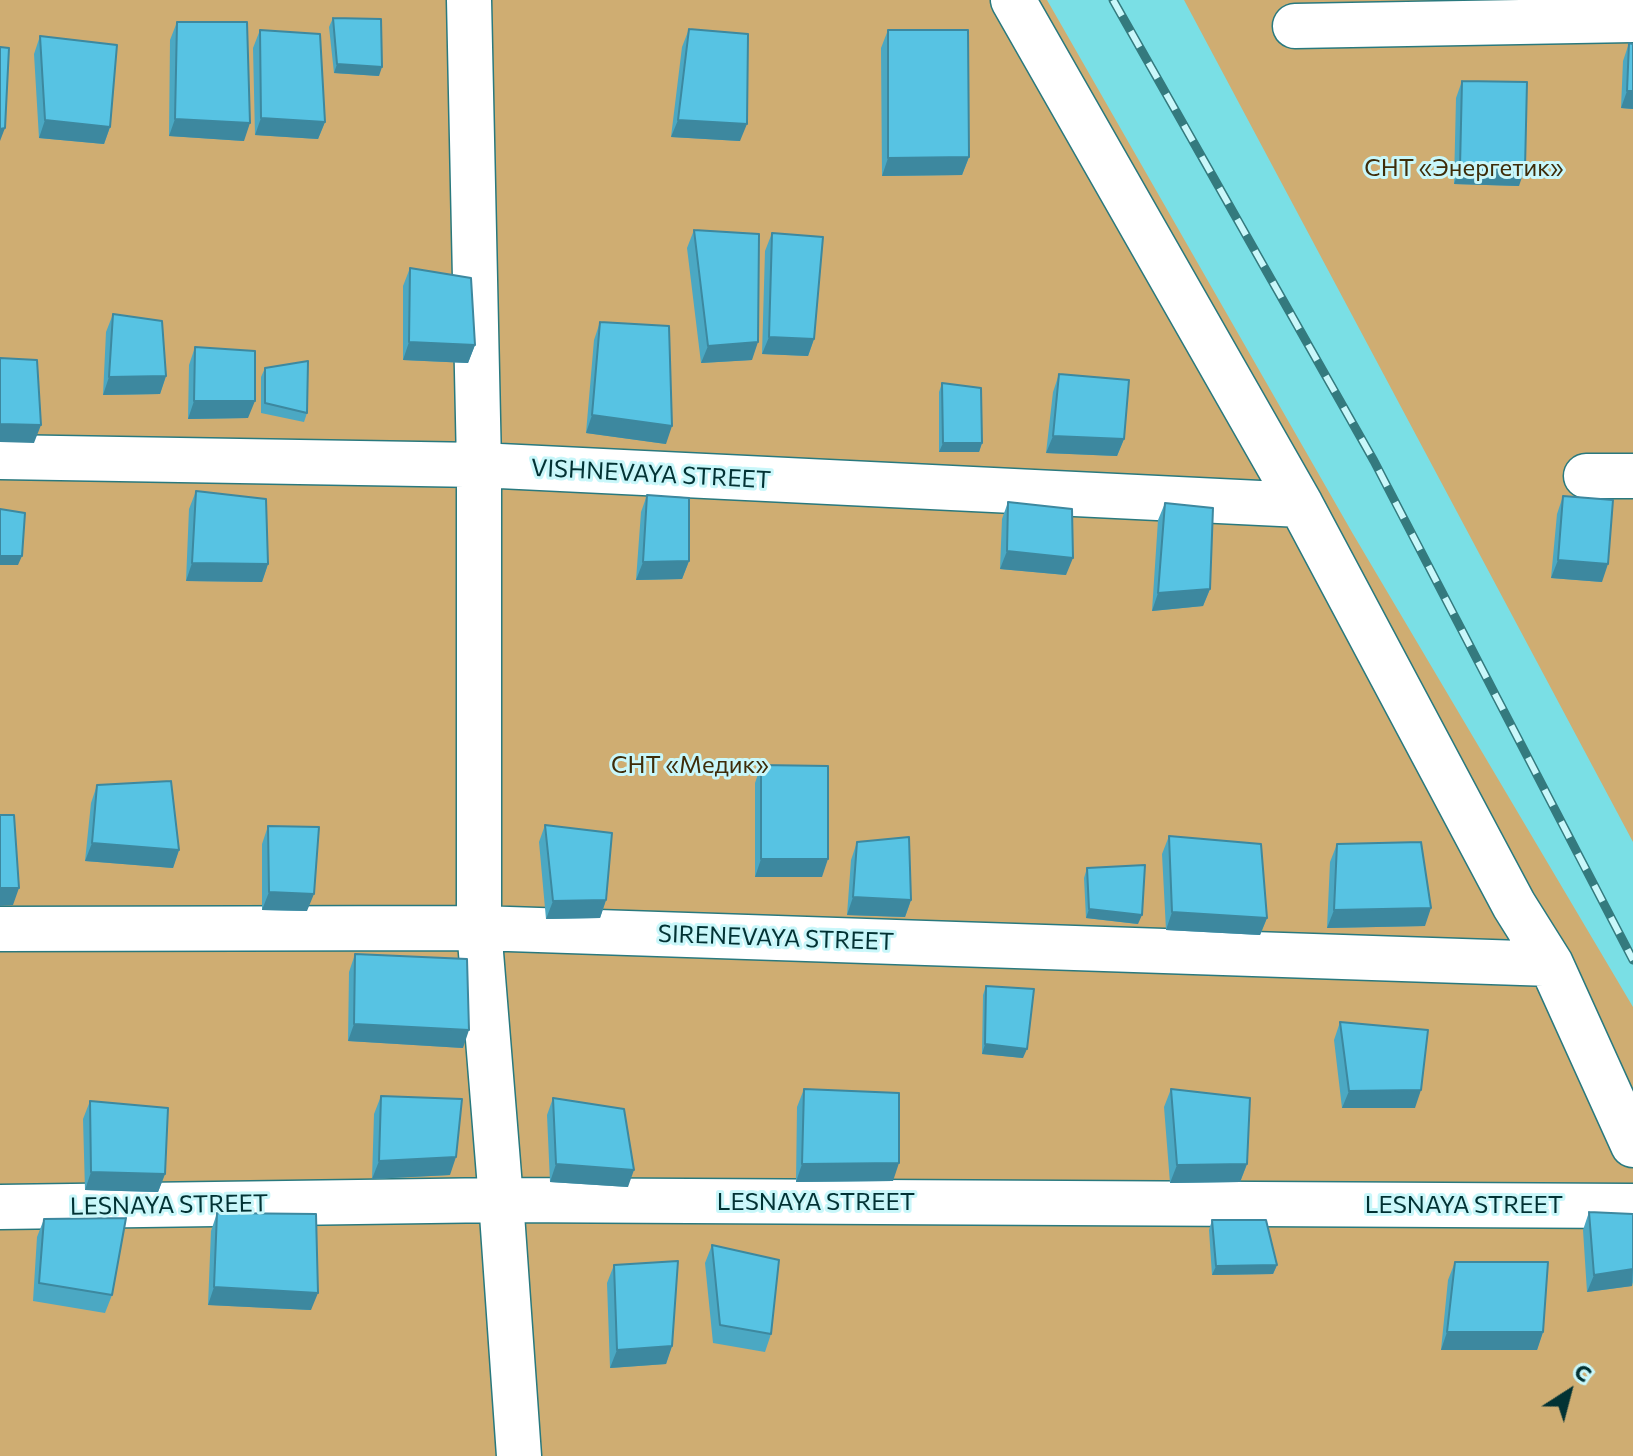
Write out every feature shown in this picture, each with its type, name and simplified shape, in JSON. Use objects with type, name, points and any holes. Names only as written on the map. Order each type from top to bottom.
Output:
[{"type":"street","points":[[469,0],[479,465],[479,928],[519,1456]]},
{"type":"street","points":[[1013,0],[1301,505],[1514,905],[1551,964],[1633,1145]]},
{"type":"street","points":[[1295,26],[1633,20]]},
{"type":"street","name":"VISHNEVAYA STREET","points":[[0,457],[479,465],[1301,505]]},
{"type":"street","points":[[1586,476],[1633,476]]},
{"type":"street","name":"SIRENEVAYA STREET","points":[[0,929],[479,928],[1551,964]]},
{"type":"street","name":"LESNAYA STREET","points":[[0,1207],[501,1200],[1633,1206]]},
{"type":"green space","name":"СНТ «Медик»","points":[[0,0],[1047,0],[1353,534],[1633,1007],[1633,1456],[0,1456]]},
{"type":"green space","name":"СНТ «Энергетик»","points":[[1184,0],[1633,0],[1633,842]]},
{"type":"building","points":[[333,18],[381,19],[382,67],[337,64]]},
{"type":"building","points":[[177,22],[247,22],[250,123],[175,119]]},
{"type":"building","points":[[689,29],[748,34],[747,124],[678,120]]},
{"type":"building","points":[[260,30],[320,34],[325,122],[261,118]]},
{"type":"building","points":[[888,30],[968,30],[969,157],[888,158]]},
{"type":"building","points":[[40,36],[117,45],[110,127],[45,120]]},
{"type":"building","points":[[1629,43],[1633,44],[1633,91],[1627,91]]},
{"type":"building","points":[[0,47],[9,48],[5,128],[0,129]]},
{"type":"building","points":[[1462,81],[1527,82],[1525,168],[1460,167]]},
{"type":"building","points":[[694,230],[759,234],[758,342],[708,346]]},
{"type":"building","points":[[772,233],[823,237],[814,339],[769,337]]},
{"type":"building","points":[[410,268],[471,278],[475,345],[409,342]]},
{"type":"building","points":[[113,314],[162,321],[166,376],[109,377]]},
{"type":"building","points":[[600,322],[669,326],[672,426],[592,415]]},
{"type":"building","points":[[195,347],[255,351],[255,401],[194,401]]},
{"type":"building","points":[[0,358],[37,360],[41,425],[0,424]]},
{"type":"building","points":[[308,361],[307,413],[265,403],[265,368]]},
{"type":"building","points":[[1059,374],[1129,380],[1124,439],[1053,436]]},
{"type":"building","points":[[942,383],[981,388],[982,443],[943,443]]},
{"type":"building","points":[[196,491],[266,499],[268,564],[192,563]]},
{"type":"building","points":[[647,495],[689,498],[689,561],[643,562]]},
{"type":"building","points":[[1563,496],[1613,500],[1608,564],[1558,560]]},
{"type":"building","points":[[1008,502],[1072,509],[1073,558],[1007,551]]},
{"type":"building","points":[[1165,503],[1213,508],[1210,589],[1158,593]]},
{"type":"building","points":[[0,509],[25,513],[22,556],[0,556]]},
{"type":"building","points":[[761,765],[828,766],[828,859],[761,859]]},
{"type":"building","points":[[171,781],[179,850],[92,843],[97,785]]},
{"type":"building","points":[[0,815],[14,815],[19,888],[0,888]]},
{"type":"building","points":[[545,825],[612,833],[606,900],[553,901]]},
{"type":"building","points":[[268,826],[319,827],[314,894],[269,892]]},
{"type":"building","points":[[1169,836],[1261,844],[1267,918],[1172,912]]},
{"type":"building","points":[[909,837],[911,900],[853,897],[857,842]]},
{"type":"building","points":[[1421,842],[1431,908],[1334,910],[1337,844]]},
{"type":"building","points":[[1145,865],[1142,915],[1089,909],[1087,868]]},
{"type":"building","points":[[355,954],[467,959],[469,1030],[354,1024]]},
{"type":"building","points":[[986,986],[1034,989],[1027,1049],[985,1044]]},
{"type":"building","points":[[1340,1022],[1428,1030],[1421,1090],[1349,1091]]},
{"type":"building","points":[[804,1089],[899,1093],[899,1163],[802,1164]]},
{"type":"building","points":[[1171,1089],[1250,1098],[1247,1164],[1177,1165]]},
{"type":"building","points":[[381,1096],[462,1099],[456,1157],[379,1161]]},
{"type":"building","points":[[553,1098],[624,1109],[634,1170],[556,1164]]},
{"type":"building","points":[[90,1101],[168,1108],[165,1174],[91,1172]]},
{"type":"building","points":[[1589,1212],[1633,1214],[1633,1269],[1594,1275]]},
{"type":"building","points":[[217,1213],[316,1214],[318,1293],[214,1287]]},
{"type":"building","points":[[126,1218],[112,1295],[39,1283],[44,1219]]},
{"type":"building","points":[[1212,1220],[1266,1220],[1277,1265],[1216,1266]]},
{"type":"building","points":[[712,1245],[779,1260],[771,1334],[720,1325]]},
{"type":"building","points":[[678,1261],[672,1346],[617,1350],[614,1265]]},
{"type":"building","points":[[1455,1262],[1548,1262],[1543,1332],[1447,1332]]},
{"type":"railway","points":[[1113,0],[1374,461],[1633,960]]}]
